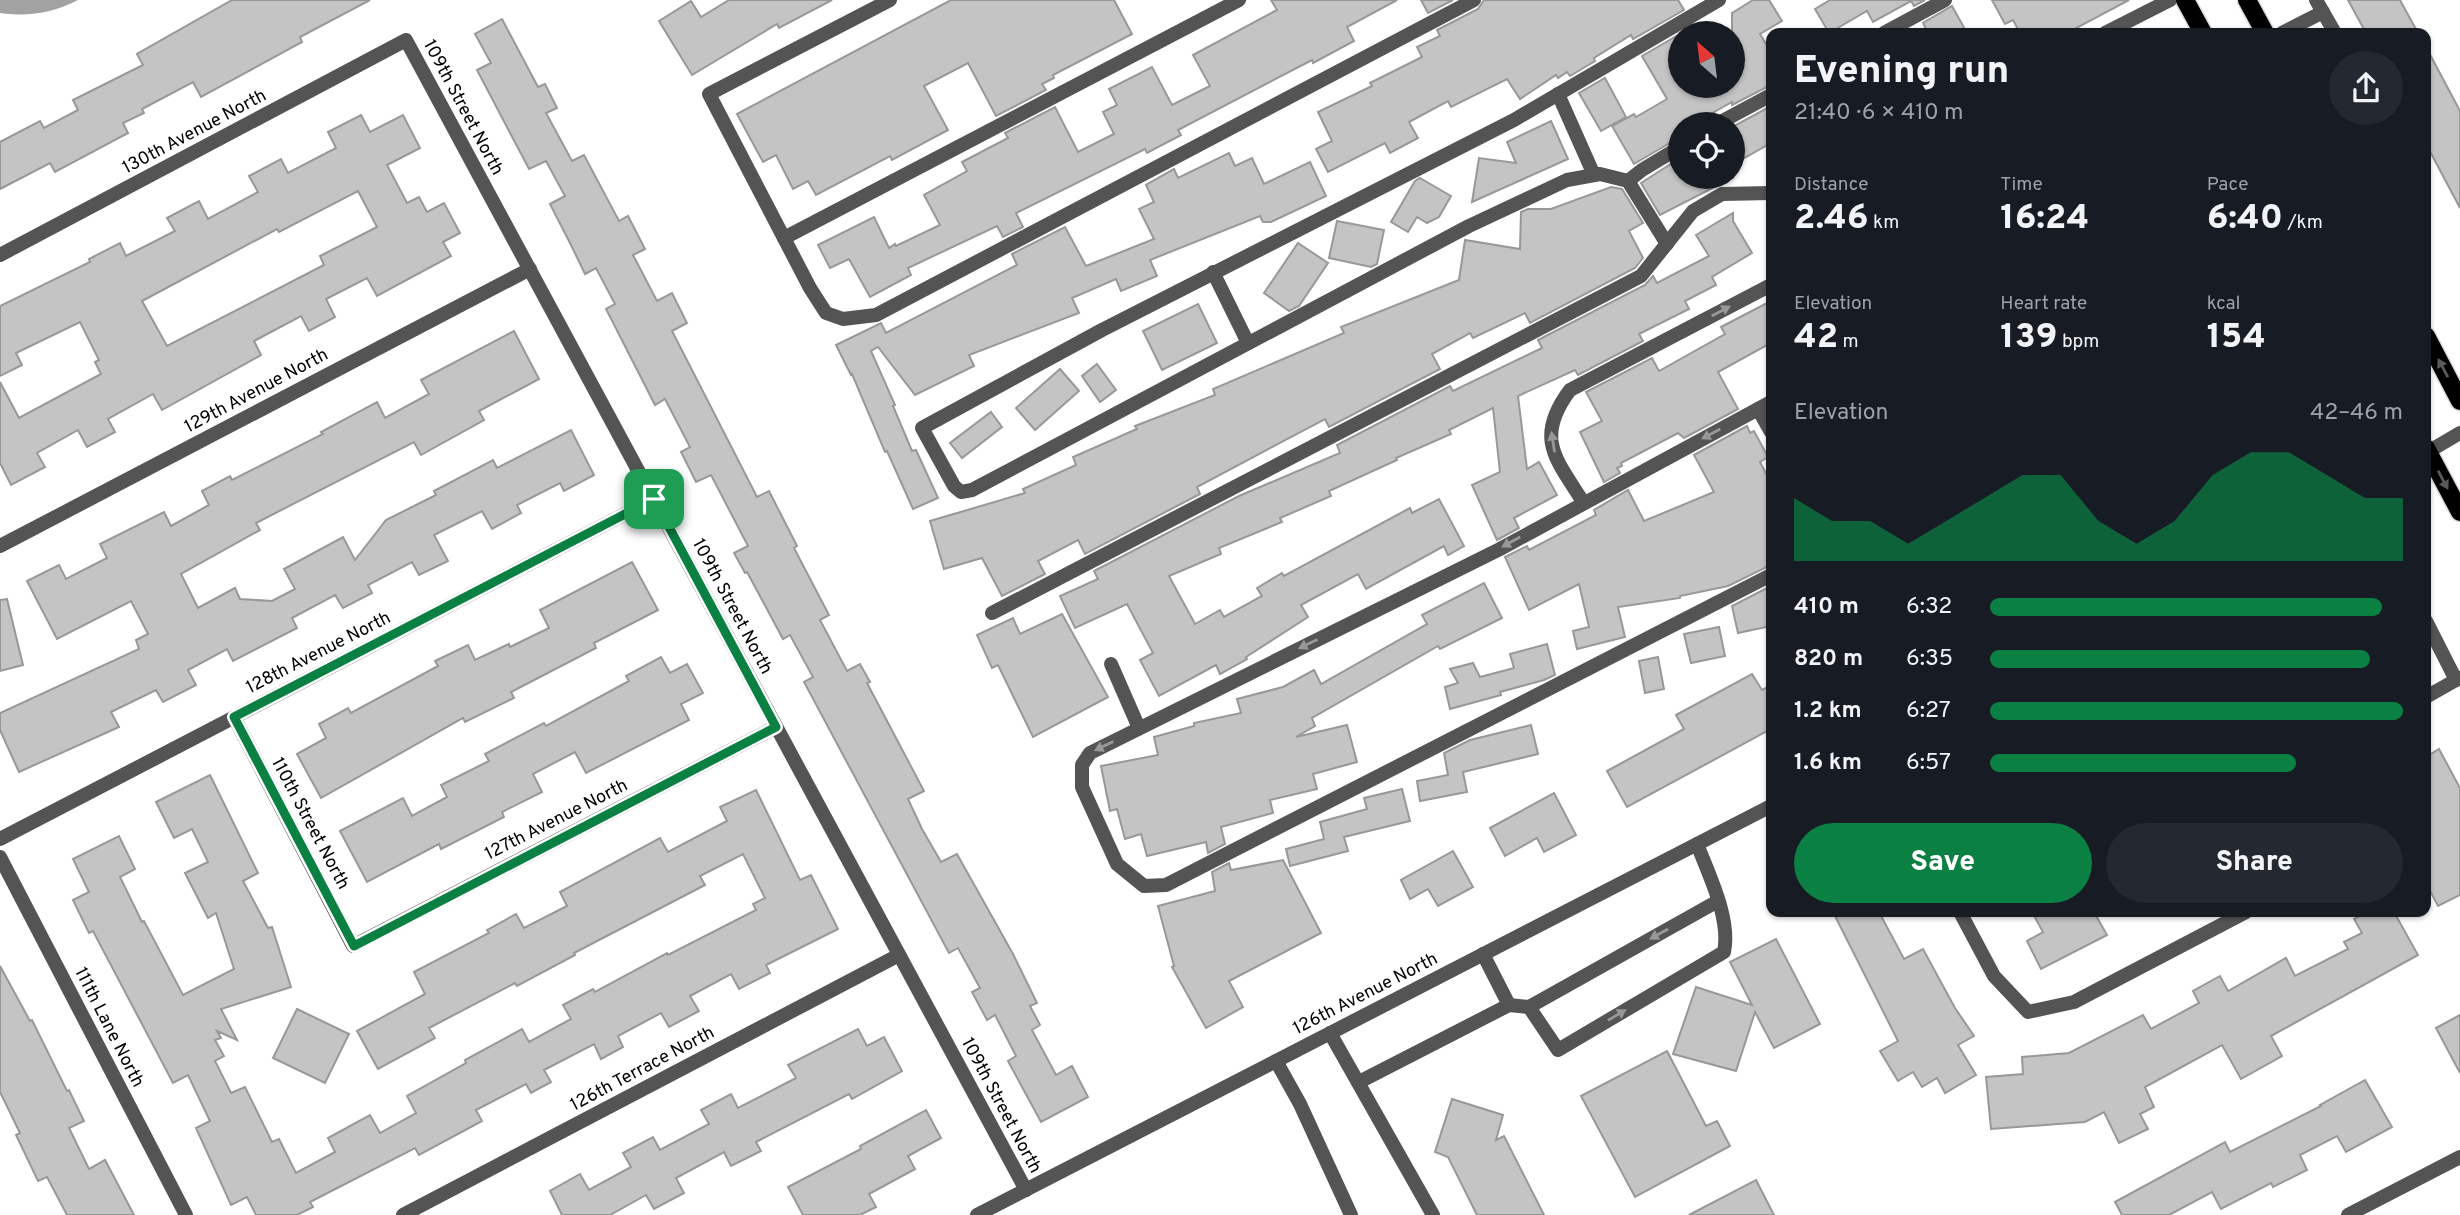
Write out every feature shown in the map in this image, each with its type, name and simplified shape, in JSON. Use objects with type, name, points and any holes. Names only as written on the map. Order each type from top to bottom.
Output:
[{"type":"main road","points":[[2185,0],[2200,28]]},
{"type":"main road","points":[[2247,0],[2262,28]]},
{"type":"main road","points":[[2431,346],[2460,401]]},
{"type":"main road","points":[[2431,460],[2460,512]]},
{"type":"street","points":[[890,0],[709,94],[810,288],[826,313],[844,319],[876,314],[1474,0]]},
{"type":"street","points":[[784,238],[1239,0]]},
{"type":"street","points":[[1667,244],[1628,181],[1614,176],[1594,175],[1567,180],[1469,226],[972,490],[961,492],[954,486],[922,428],[1213,272],[1514,120],[1719,0]]},
{"type":"street","points":[[1893,28],[1945,0]]},
{"type":"street","points":[[2115,28],[2170,0]]},
{"type":"street","points":[[2289,28],[2320,6],[2332,28]]},
{"type":"street","name":"130th Avenue North","points":[[0,255],[407,40]]},
{"type":"street","name":"109th Street North","points":[[407,40],[1026,1190]]},
{"type":"street","points":[[1558,94],[1594,175]]},
{"type":"street","points":[[1739,112],[1766,98]]},
{"type":"street","points":[[1628,181],[1668,154]]},
{"type":"street","points":[[992,613],[1641,276],[1693,211],[1722,194],[1766,193]]},
{"type":"street","name":"129th Avenue North","points":[[0,545],[530,269]]},
{"type":"street","points":[[1213,272],[1248,343]]},
{"type":"street","points":[[1583,502],[1555,459],[1551,429],[1556,408],[1570,390],[1766,288]]},
{"type":"street","points":[[1764,405],[1500,549],[1090,753],[1082,765],[1082,787],[1117,864],[1144,886],[1166,885],[1766,578]]},
{"type":"street","points":[[2431,448],[2460,433]]},
{"type":"street","name":"128th Avenue North","points":[[0,839],[654,499]]},
{"type":"street","points":[[2431,630],[2458,679],[2431,694]]},
{"type":"street","points":[[1111,664],[1139,728]]},
{"type":"street","name":"110th Street North","points":[[234,717],[354,946]]},
{"type":"street","name":"127th Avenue North","points":[[354,946],[776,727]]},
{"type":"street","name":"126th Avenue North","points":[[977,1215],[1766,809]]},
{"type":"street","points":[[1529,1007],[1558,1050],[1724,952],[1726,942],[1718,901],[1698,844]]},
{"type":"street","name":"111th Lane North","points":[[0,857],[186,1215]]},
{"type":"street","points":[[1359,1082],[1509,1005],[1529,1007],[1718,901]]},
{"type":"street","points":[[1963,917],[1994,976],[2028,1012],[2074,1002],[2236,917]]},
{"type":"street","points":[[1483,954],[1509,1005]]},
{"type":"street","name":"126th Terrace North","points":[[403,1215],[899,955]]},
{"type":"street","points":[[1330,1033],[1433,1215]]},
{"type":"street","points":[[1276,1061],[1300,1104],[1350,1215]]},
{"type":"street","points":[[2348,1215],[2460,1157]]},
{"type":"shaded area","points":[[0,0],[78,0],[50,11],[21,14],[0,13]]},
{"type":"building","points":[[232,0],[370,0],[300,37],[302,42],[201,97],[193,82],[142,109],[144,113],[123,123],[128,133],[55,172],[50,163],[0,189],[0,142],[40,121],[44,128],[78,110],[73,100],[143,65],[137,54]]},
{"type":"building","points":[[729,0],[832,0],[779,28],[777,24],[692,75],[659,21],[691,1],[701,17]]},
{"type":"building","points":[[951,0],[1114,0],[1132,34],[1053,75],[1054,78],[1042,84],[1046,90],[996,116],[968,63],[924,86],[948,130],[892,160],[890,156],[816,195],[808,181],[793,189],[776,155],[763,162],[737,114]]},
{"type":"building","points":[[1271,0],[1397,0],[1347,27],[1354,41],[1178,130],[1181,135],[1147,153],[1145,149],[1016,213],[1023,227],[1003,237],[997,226],[908,268],[911,275],[870,297],[849,259],[830,268],[818,245],[874,217],[889,248],[940,225],[924,195],[967,171],[962,162],[1008,138],[1005,133],[1055,107],[1078,152],[1114,134],[1103,112],[1117,105],[1109,89],[1152,67],[1172,105],[1210,86],[1193,55],[1277,10]]},
{"type":"building","points":[[1421,0],[1453,0],[1428,13]]},
{"type":"building","points":[[1484,0],[1678,0],[1684,10],[1633,39],[1631,35],[1570,76],[1567,72],[1558,78],[1556,75],[1520,99],[1507,79],[1451,107],[1448,101],[1409,122],[1418,138],[1390,153],[1385,143],[1328,172],[1316,149],[1332,141],[1318,112],[1372,86],[1370,83],[1422,57],[1417,47],[1440,36],[1437,30],[1478,9]]},
{"type":"building","points":[[1753,0],[1769,0],[1782,21],[1766,28],[1760,34],[1766,44],[1766,88],[1732,105],[1732,102],[1714,112],[1668,112],[1668,144],[1634,164],[1612,126],[1634,114],[1636,117],[1667,99],[1642,56],[1668,41],[1668,98],[1745,98],[1745,21],[1732,21],[1732,13]]},
{"type":"building","points":[[1830,0],[1925,0],[1914,6],[1911,1],[1873,22],[1867,11],[1838,28],[1826,28],[1815,9]]},
{"type":"building","points":[[1992,0],[2129,0],[2076,28],[2017,28],[2013,20],[2005,24]]},
{"type":"building","points":[[2348,0],[2400,0],[2415,28],[2363,28]]},
{"type":"building","points":[[1952,6],[1964,28],[1926,28],[1923,23]]},
{"type":"building","points":[[502,19],[538,87],[545,84],[557,108],[546,113],[572,161],[584,155],[619,221],[628,216],[645,249],[633,255],[657,301],[672,293],[687,323],[672,331],[757,497],[769,491],[797,546],[794,548],[829,615],[820,620],[847,671],[860,664],[870,682],[867,683],[924,791],[908,799],[922,829],[941,862],[957,854],[1037,1003],[1030,1006],[1040,1025],[1032,1030],[1056,1075],[1072,1066],[1088,1097],[1041,1122],[1008,1061],[1016,1056],[995,1015],[987,1020],[972,992],[980,988],[958,948],[949,953],[804,682],[813,677],[790,635],[783,639],[734,553],[748,546],[711,475],[696,482],[681,452],[690,447],[665,399],[655,405],[606,309],[615,304],[596,268],[585,274],[550,204],[565,196],[546,161],[529,169],[477,70],[491,63],[475,34]]},
{"type":"building","points":[[2431,56],[2460,111],[2460,208],[2431,153]]},
{"type":"building","points":[[1605,78],[1626,117],[1601,131],[1579,93]]},
{"type":"building","points":[[1766,109],[1766,146],[1745,158],[1745,120]]},
{"type":"building","points":[[361,115],[370,132],[403,115],[420,148],[387,165],[407,203],[419,197],[427,212],[444,203],[460,233],[443,242],[451,256],[377,296],[367,278],[326,299],[335,317],[309,331],[301,316],[254,341],[261,355],[162,410],[153,394],[108,419],[115,432],[87,447],[78,430],[37,453],[45,467],[11,485],[0,463],[0,382],[19,418],[101,374],[95,362],[99,360],[80,322],[16,353],[22,365],[0,376],[0,306],[90,262],[89,259],[120,243],[126,256],[175,231],[167,218],[199,201],[208,219],[258,192],[249,176],[281,159],[288,173],[336,148],[328,132]],"holes":[[[358,191],[377,227],[320,256],[324,265],[167,346],[142,301],[277,229],[279,232]]]},
{"type":"building","points":[[1551,121],[1568,159],[1472,202],[1479,158],[1516,163],[1507,142]]},
{"type":"building","points":[[1229,153],[1235,166],[1252,158],[1264,184],[1310,162],[1326,196],[1271,222],[1263,222],[1260,216],[1150,260],[1157,276],[1121,291],[1116,279],[1072,298],[1079,313],[969,355],[974,366],[915,395],[878,347],[871,351],[912,451],[916,450],[938,498],[913,509],[852,374],[836,345],[881,323],[886,333],[1017,265],[1012,254],[1065,227],[1086,266],[1154,239],[1139,209],[1154,202],[1146,185],[1174,169],[1178,178]]},
{"type":"building","points":[[1668,166],[1668,189],[1711,189],[1660,215],[1641,183]]},
{"type":"building","points":[[1420,178],[1451,196],[1439,217],[1427,223],[1417,217],[1408,232],[1391,222],[1415,181]]},
{"type":"building","points":[[1611,187],[1622,189],[1643,223],[1629,231],[1643,258],[1635,268],[1530,323],[1525,313],[1473,338],[1470,333],[1432,354],[1440,369],[1329,427],[1325,419],[1197,487],[1200,494],[1085,554],[1078,540],[1038,561],[1045,574],[1002,596],[982,558],[944,569],[930,521],[1025,493],[1023,489],[1076,465],[1073,457],[1137,429],[1135,426],[1215,395],[1213,389],[1344,333],[1341,327],[1459,280],[1465,240],[1520,249],[1521,212],[1528,209],[1551,209]]},
{"type":"building","points":[[1733,213],[1733,221],[1752,253],[1712,277],[1716,285],[1685,301],[1689,309],[1639,334],[1643,341],[1578,375],[1575,370],[1518,396],[1527,469],[1539,462],[1557,495],[1514,518],[1519,528],[1497,540],[1472,485],[1500,472],[1493,408],[1449,430],[1451,434],[1329,491],[1331,496],[1280,518],[1282,522],[1219,548],[1221,554],[1169,576],[1195,624],[1220,610],[1224,617],[1262,596],[1257,588],[1282,573],[1284,576],[1410,508],[1412,513],[1439,499],[1464,546],[1448,555],[1444,546],[1366,589],[1358,574],[1301,605],[1308,617],[1246,657],[1247,659],[1220,674],[1216,665],[1159,696],[1140,660],[1153,653],[1127,604],[1075,628],[1060,596],[1098,579],[1094,571],[1239,496],[1340,453],[1337,445],[1450,386],[1453,391],[1542,348],[1538,340],[1645,285],[1653,276],[1657,283],[1709,256],[1696,235]]},
{"type":"building","points":[[1337,221],[1384,230],[1377,264],[1371,267],[1329,258]]},
{"type":"building","points":[[1298,243],[1328,263],[1299,306],[1289,311],[1264,293]]},
{"type":"building","points":[[1198,304],[1217,343],[1162,370],[1143,331]]},
{"type":"building","points":[[1766,304],[1766,346],[1718,372],[1738,409],[1684,438],[1678,433],[1621,463],[1622,466],[1617,468],[1620,473],[1604,482],[1580,432],[1602,421],[1586,392],[1652,358],[1659,371],[1725,334],[1721,327]]},
{"type":"building","points":[[514,331],[539,379],[479,411],[484,420],[421,455],[414,442],[256,523],[260,530],[181,574],[198,608],[235,588],[240,599],[272,601],[295,589],[284,569],[343,537],[355,560],[386,520],[436,495],[434,491],[493,460],[497,468],[571,430],[594,475],[564,491],[560,483],[517,505],[521,513],[492,529],[482,511],[434,535],[448,561],[419,575],[412,562],[368,585],[372,593],[343,608],[335,595],[292,618],[297,628],[233,661],[227,649],[188,670],[196,685],[163,702],[156,690],[111,712],[119,727],[19,772],[0,730],[0,713],[139,649],[136,640],[148,634],[131,601],[57,639],[27,581],[59,565],[66,579],[107,558],[100,544],[164,512],[171,526],[209,505],[202,491],[230,476],[232,480],[323,434],[321,432],[377,402],[385,418],[429,394],[421,380]]},
{"type":"building","points":[[1097,364],[1116,390],[1100,402],[1082,376]]},
{"type":"building","points":[[1060,369],[1079,391],[1035,430],[1016,408]]},
{"type":"building","points":[[991,412],[1002,427],[962,458],[950,443]]},
{"type":"building","points":[[1747,426],[1750,433],[1754,431],[1766,453],[1766,458],[1760,462],[1766,473],[1766,567],[1728,586],[1680,598],[1618,607],[1625,637],[1577,649],[1573,631],[1589,627],[1579,584],[1529,610],[1505,557],[1527,546],[1529,550],[1596,515],[1594,510],[1628,490],[1644,521],[1714,492],[1694,455]]},
{"type":"building","points":[[632,562],[658,610],[594,643],[596,648],[511,692],[514,698],[465,722],[463,718],[321,798],[297,754],[326,738],[319,724],[348,708],[351,713],[438,666],[435,661],[468,645],[475,660],[549,628],[540,610]]},
{"type":"building","points":[[1484,583],[1502,618],[1440,649],[1438,646],[1312,718],[1315,726],[1296,737],[1347,725],[1357,762],[1313,774],[1317,789],[1270,800],[1273,813],[1221,827],[1225,844],[1208,853],[1206,842],[1147,856],[1141,834],[1125,839],[1117,809],[1110,811],[1101,766],[1158,755],[1154,737],[1194,726],[1194,723],[1241,713],[1237,699],[1283,687],[1314,670],[1321,684],[1427,624],[1422,615]]},
{"type":"building","points":[[1766,589],[1766,627],[1738,633],[1732,606]]},
{"type":"building","points":[[7,599],[23,665],[0,671],[0,600]]},
{"type":"building","points":[[1062,614],[1108,697],[1033,737],[998,665],[992,668],[977,635],[1013,618],[1020,634]]},
{"type":"building","points":[[1719,627],[1725,656],[1691,663],[1684,634]]},
{"type":"building","points":[[1547,644],[1555,675],[1500,692],[1501,695],[1450,709],[1445,687],[1458,683],[1450,669],[1473,663],[1480,677],[1514,668],[1510,654]]},
{"type":"building","points":[[661,657],[670,673],[687,664],[703,693],[681,704],[689,720],[586,773],[575,752],[533,774],[542,792],[502,812],[504,817],[441,849],[439,844],[367,882],[340,831],[403,798],[412,816],[447,797],[441,785],[489,761],[485,754],[544,723],[546,726],[629,681],[626,676]]},
{"type":"building","points":[[1658,657],[1664,689],[1645,693],[1639,661]]},
{"type":"building","points":[[1752,674],[1762,690],[1766,688],[1766,732],[1627,807],[1607,771],[1684,729],[1676,715]]},
{"type":"building","points":[[1531,725],[1538,754],[1463,772],[1467,792],[1420,801],[1417,781],[1448,775],[1444,753],[1470,740]]},
{"type":"building","points":[[2439,749],[2460,788],[2460,895],[2438,906],[2431,893],[2431,754]]},
{"type":"building","points":[[210,775],[258,873],[243,881],[268,928],[272,927],[291,987],[221,1009],[237,1040],[217,1031],[221,1038],[215,1040],[224,1056],[215,1061],[231,1093],[245,1087],[272,1142],[279,1139],[296,1173],[335,1152],[328,1138],[370,1115],[380,1133],[416,1113],[407,1096],[466,1063],[465,1060],[522,1029],[529,1042],[571,1019],[563,1005],[593,989],[595,992],[756,910],[753,904],[765,898],[743,854],[700,876],[705,885],[517,986],[515,983],[429,1028],[435,1038],[378,1069],[357,1031],[425,994],[414,972],[489,933],[487,930],[516,914],[524,928],[567,906],[560,892],[660,838],[668,852],[727,821],[720,807],[756,790],[800,880],[811,875],[838,929],[766,965],[770,973],[739,989],[731,974],[690,996],[699,1011],[669,1027],[661,1013],[618,1036],[623,1047],[601,1059],[594,1044],[544,1070],[551,1082],[531,1093],[526,1084],[476,1110],[482,1121],[419,1155],[415,1148],[310,1202],[313,1207],[297,1215],[256,1215],[247,1197],[231,1205],[196,1128],[210,1121],[188,1075],[173,1083],[93,931],[89,933],[73,900],[89,892],[73,859],[119,836],[135,869],[120,877],[183,995],[234,969],[216,913],[208,918],[185,873],[208,862],[192,829],[174,838],[156,802]]},
{"type":"building","points":[[1402,789],[1410,821],[1344,837],[1348,851],[1290,866],[1286,849],[1324,839],[1320,822],[1367,809],[1364,798]]},
{"type":"building","points":[[1554,793],[1576,835],[1544,852],[1537,838],[1505,856],[1490,828]]},
{"type":"building","points":[[1453,851],[1473,887],[1438,906],[1428,889],[1410,899],[1401,880]]},
{"type":"building","points":[[1283,860],[1321,933],[1229,981],[1243,1007],[1206,1028],[1172,967],[1174,966],[1158,906],[1215,891],[1212,872],[1229,863],[1231,870]]},
{"type":"building","points":[[1836,917],[1882,917],[1904,959],[1923,949],[1955,1008],[1974,1036],[1958,1045],[1976,1075],[1945,1093],[1937,1078],[1922,1087],[1913,1072],[1898,1081],[1880,1051],[1898,1041]]},
{"type":"building","points":[[2035,917],[2097,917],[2107,935],[2041,969],[2027,941],[2043,932]]},
{"type":"building","points":[[2397,917],[2418,955],[2271,1036],[2282,1056],[2241,1079],[2222,1045],[2145,1087],[2154,1107],[2140,1114],[2148,1129],[2119,1143],[2104,1112],[2085,1122],[1991,1129],[1986,1077],[2023,1074],[2022,1057],[2069,1053],[2143,1015],[2151,1029],[2199,1003],[2193,991],[2220,976],[2228,991],[2286,958],[2295,976],[2348,949],[2344,942],[2362,933],[2354,919]]},
{"type":"building","points":[[1776,939],[1820,1024],[1774,1048],[1755,1012],[1736,1071],[1673,1054],[1696,987],[1752,1005],[1730,962]]},
{"type":"building","points":[[0,966],[30,1021],[32,1020],[84,1121],[69,1128],[89,1169],[105,1160],[134,1215],[67,1215],[47,1177],[38,1181],[16,1135],[20,1133],[0,1092]]},
{"type":"building","points":[[297,1009],[349,1034],[325,1083],[273,1058]]},
{"type":"building","points":[[2460,1015],[2460,1073],[2436,1028]]},
{"type":"building","points":[[858,1029],[867,1046],[884,1037],[902,1071],[852,1099],[849,1094],[756,1142],[761,1151],[731,1166],[724,1152],[676,1178],[684,1193],[654,1209],[646,1195],[610,1215],[562,1215],[550,1191],[580,1174],[589,1190],[631,1167],[623,1153],[653,1137],[660,1150],[709,1124],[701,1110],[731,1094],[738,1108],[796,1078],[788,1065]]},
{"type":"building","points":[[1667,1051],[1706,1126],[1717,1121],[1730,1146],[1635,1197],[1581,1096]]},
{"type":"building","points":[[2365,1080],[2392,1127],[2346,1152],[2337,1136],[2300,1155],[2307,1170],[2273,1187],[2271,1183],[2221,1209],[2212,1192],[2169,1215],[2122,1215],[2115,1202],[2225,1142],[2230,1152],[2321,1106]]},
{"type":"building","points":[[1452,1099],[1503,1115],[1496,1140],[1504,1136],[1544,1215],[1477,1215],[1448,1157],[1435,1152]]},
{"type":"building","points":[[926,1110],[941,1138],[908,1156],[915,1169],[869,1194],[876,1207],[860,1215],[803,1215],[788,1187],[861,1149],[860,1146]]},
{"type":"building","points":[[1756,1180],[1774,1215],[1689,1215]]},
{"type":"route","points":[[654,499],[776,727],[354,946],[234,717],[654,499]]}]
